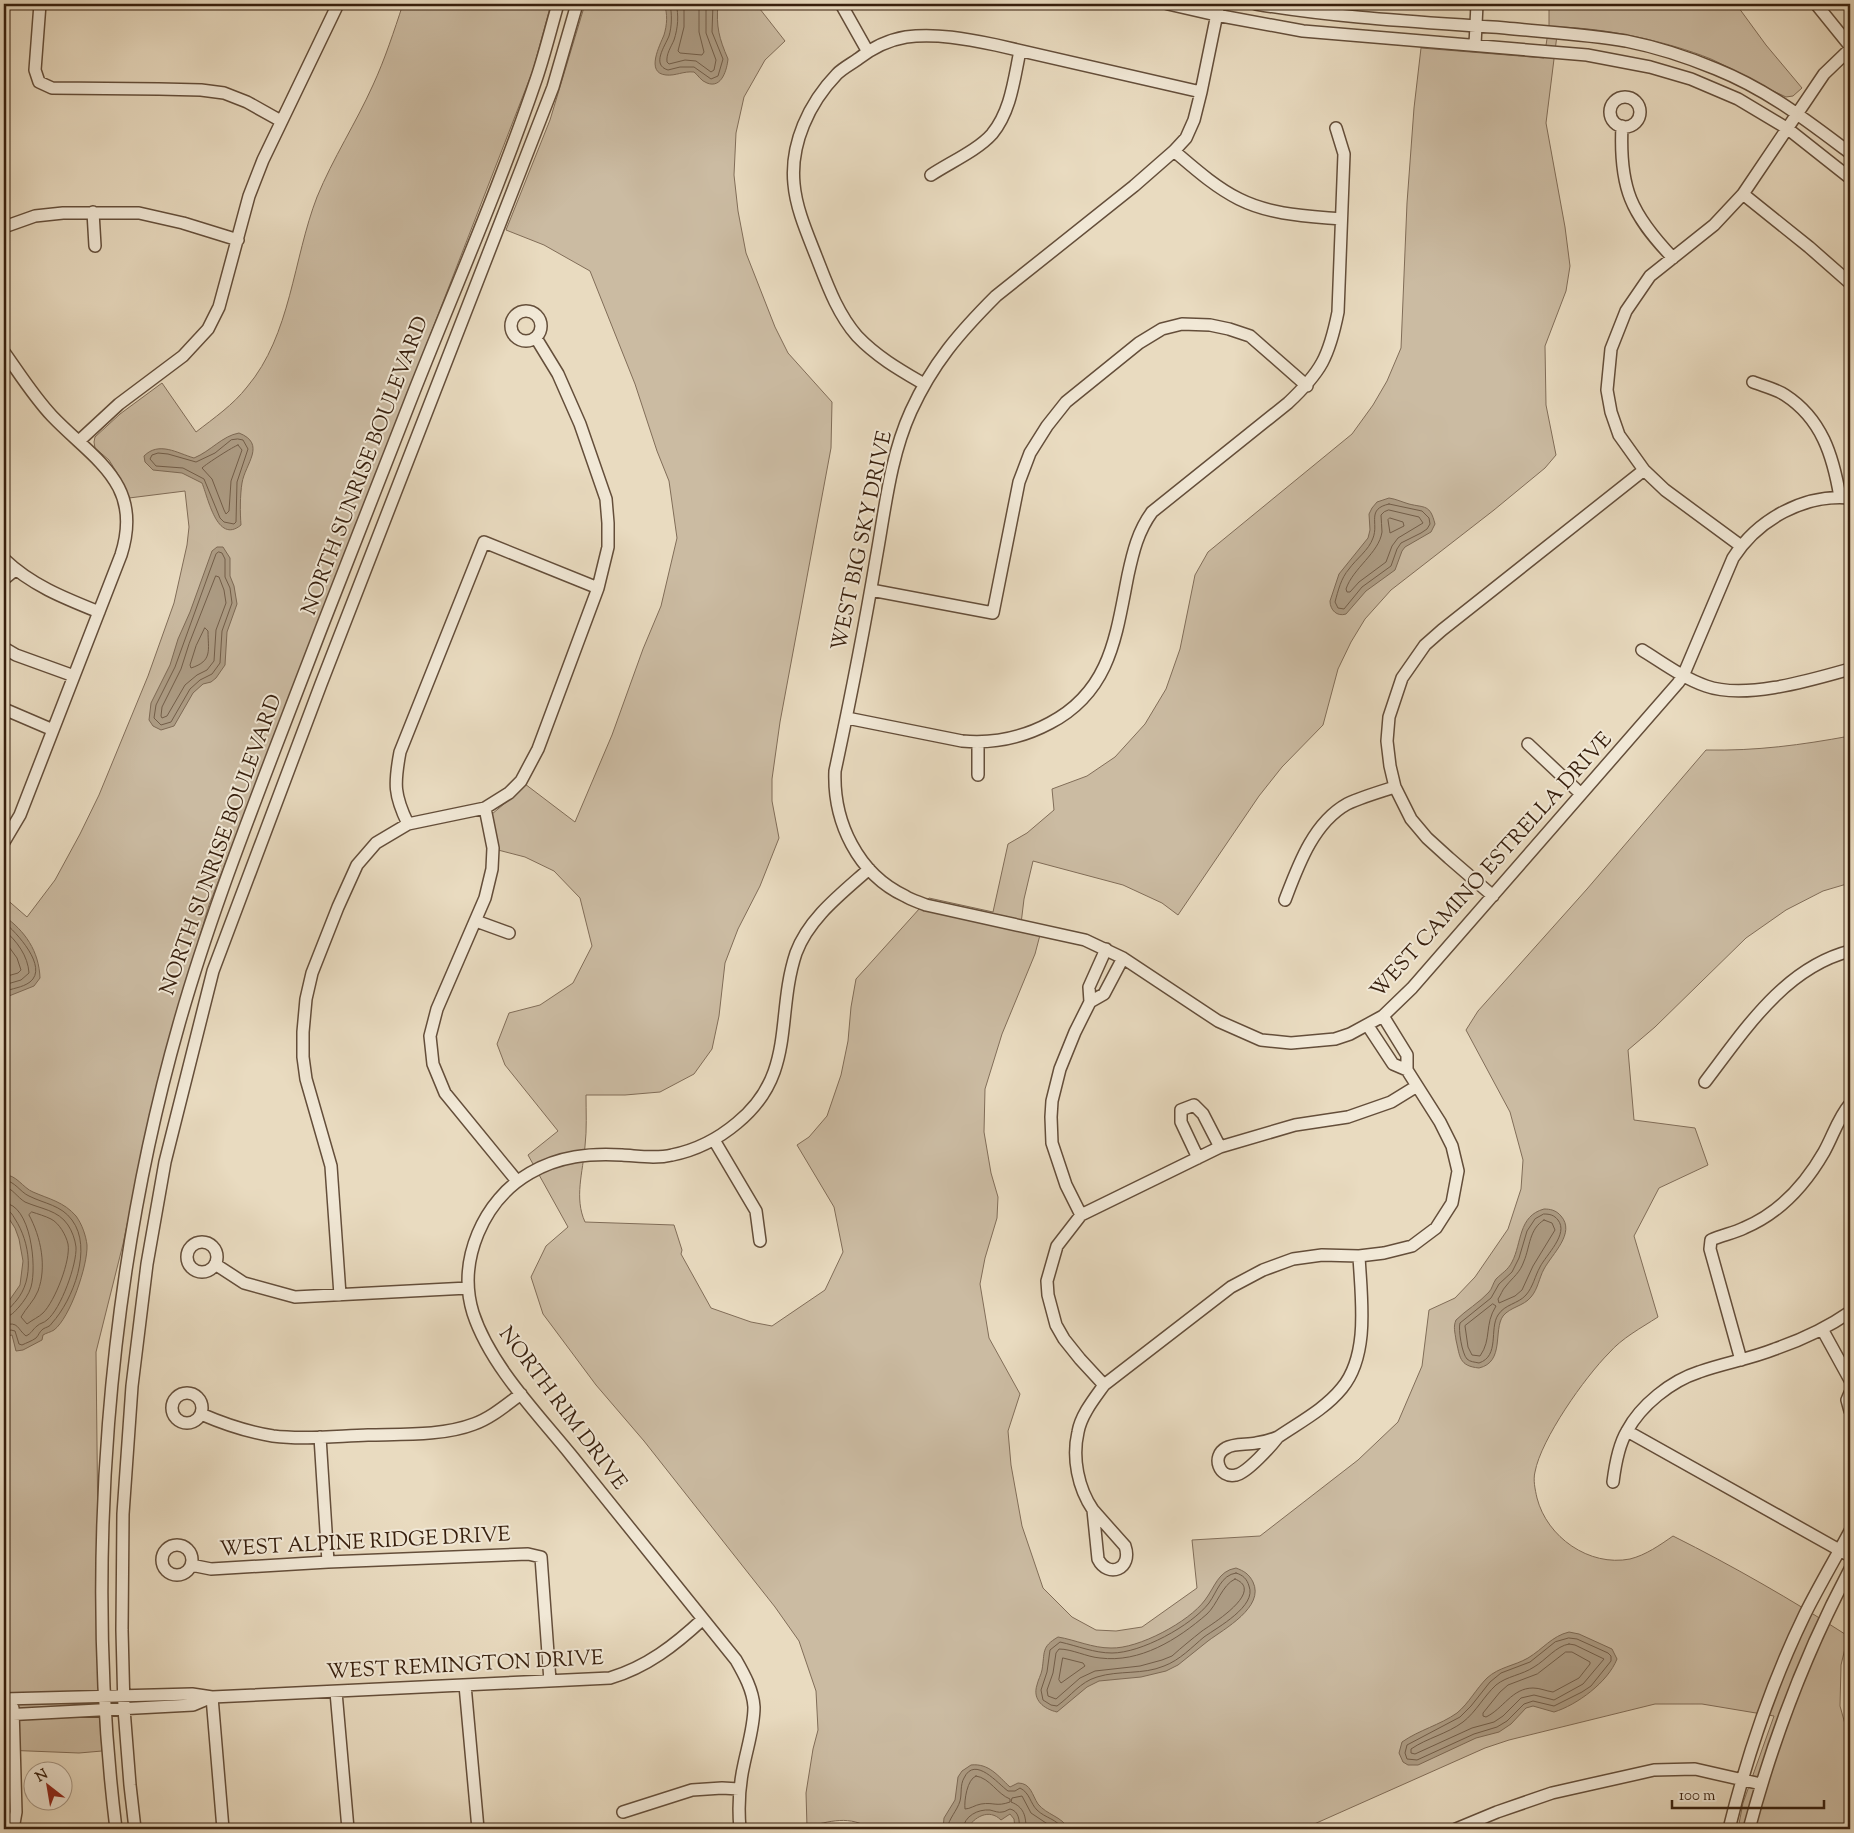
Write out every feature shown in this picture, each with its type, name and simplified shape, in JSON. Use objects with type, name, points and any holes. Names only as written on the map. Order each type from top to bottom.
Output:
[{"type":"street","points":[[40,4],[35,70],[39,82],[52,88],[201,90],[224,93],[247,102],[281,121]]},
{"type":"street","points":[[79,442],[119,404],[184,356],[208,329],[219,307],[255,178],[336,4]]},
{"type":"street","name":"NORTH SUNRISE BOULEVARD","points":[[135,1829],[130,1786],[115,1710],[115,1695],[103,1633],[104,1508],[119,1322],[146,1156],[178,1027],[223,885],[304,674],[498,183],[538,75],[558,4]]},
{"type":"street","name":"NORTH SUNRISE BOULEVARD","points":[[116,1829],[109,1763],[115,1710],[126,1452],[138,1333],[147,1264],[165,1162],[213,971],[324,675],[553,87],[577,4]]},
{"type":"street","points":[[841,4],[868,52]]},
{"type":"street","points":[[1168,4],[1217,9],[1303,31],[1587,55],[1650,67],[1691,79],[1793,121],[1850,153]]},
{"type":"street","points":[[1256,4],[1289,10],[1367,18],[1602,37],[1660,49],[1718,69],[1754,86],[1793,121],[1850,178]]},
{"type":"street","points":[[1475,45],[1477,4]]},
{"type":"street","points":[[1741,546],[1665,490],[1644,470],[1619,435],[1611,412],[1607,390],[1611,349],[1626,311],[1650,276],[1714,225],[1743,194],[1824,74],[1850,48],[1816,4]]},
{"type":"street","name":"WEST BIG SKY DRIVE","points":[[868,869],[848,838],[836,802],[836,771],[894,463],[910,413],[924,384],[941,356],[996,296],[1134,186],[1186,138],[1194,120],[1201,92],[1217,9]]},
{"type":"street","points":[[924,384],[874,353],[856,335],[841,315],[799,208],[794,186],[793,164],[801,131],[808,113],[818,97],[838,73],[868,52],[894,40],[922,36],[965,38],[1201,92]]},
{"type":"street","points":[[931,175],[976,147],[991,135],[1009,101],[1020,51]]},
{"type":"street","points":[[1622,126],[1623,176],[1634,208],[1652,236],[1673,258]]},
{"type":"street","points":[[846,718],[978,742],[995,741],[1022,736],[1061,717],[1084,699],[1100,676],[1111,652],[1133,552],[1143,523],[1152,512],[1288,404],[1307,386],[1324,362],[1338,312],[1344,154],[1336,128]]},
{"type":"street","points":[[1174,151],[1205,177],[1239,199],[1273,211],[1341,219]]},
{"type":"street","points":[[1743,194],[1850,283]]},
{"type":"street","points":[[4,227],[34,216],[93,212],[139,213],[183,222],[238,240]]},
{"type":"street","points":[[93,212],[95,246]]},
{"type":"street","points":[[871,590],[993,613],[1018,482],[1030,454],[1047,426],[1066,402],[1139,343],[1162,329],[1182,324],[1210,325],[1228,328],[1250,336],[1307,386]]},
{"type":"street","points":[[340,1295],[331,1166],[306,1079],[303,1057],[306,999],[312,973],[357,865],[376,843],[408,824],[485,808],[509,793],[521,781],[538,749],[598,588],[608,547],[606,499],[580,424],[558,374],[536,338]]},
{"type":"street","points":[[4,352],[50,414],[110,472],[124,502],[128,518],[126,539],[74,676],[20,814],[4,842]]},
{"type":"street","points":[[1753,382],[1784,395],[1807,415],[1824,438],[1845,497]]},
{"type":"street","points":[[1493,896],[1427,838],[1411,819],[1395,787],[1387,741],[1389,717],[1402,678],[1425,645],[1442,630],[1644,470]]},
{"type":"street","name":"WEST CAMINO ESTRELLA DRIVE","points":[[868,869],[884,883],[904,896],[926,905],[1063,934],[1085,940],[1106,949],[1123,958],[1218,1021],[1261,1040],[1290,1043],[1335,1039],[1368,1026],[1384,1016],[1412,988],[1652,714],[1683,676],[1733,558],[1741,546],[1762,525],[1784,511],[1816,501],[1845,497]]},
{"type":"street","points":[[408,824],[398,803],[395,788],[400,752],[484,542],[598,588]]},
{"type":"street","points":[[4,559],[28,579],[61,597],[98,612]]},
{"type":"street","points":[[4,580],[15,570]]},
{"type":"street","points":[[4,648],[16,655],[74,676]]},
{"type":"street","points":[[1642,650],[1683,676],[1707,686],[1731,691],[1770,688],[1850,669]]},
{"type":"street","points":[[4,709],[53,730]]},
{"type":"street","points":[[978,742],[978,775]]},
{"type":"street","points":[[1528,744],[1581,794]]},
{"type":"street","points":[[1285,900],[1305,852],[1320,829],[1330,818],[1353,802],[1395,787]]},
{"type":"street","points":[[485,808],[493,848],[492,868],[485,898],[476,921],[437,1008],[430,1036],[432,1064],[445,1093],[517,1182]]},
{"type":"street","name":"NORTH RIM DRIVE","points":[[740,1829],[739,1789],[752,1729],[754,1705],[747,1680],[736,1660],[521,1394],[484,1340],[473,1311],[468,1288],[472,1251],[477,1233],[488,1213],[517,1182],[543,1167],[588,1154],[658,1157],[673,1155],[714,1140],[739,1122],[756,1104],[772,1077],[783,1040],[790,976],[797,951],[816,920],[829,904],[868,869]]},
{"type":"street","points":[[476,921],[509,933]]},
{"type":"street","points":[[1081,1215],[1066,1185],[1052,1143],[1052,1101],[1060,1069],[1090,1002],[1089,987],[1106,949]]},
{"type":"street","points":[[1705,1082],[1759,1012],[1773,997],[1801,974],[1822,961],[1850,951]]},
{"type":"street","points":[[1090,1002],[1104,994],[1123,958]]},
{"type":"street","points":[[1093,1510],[1098,1559],[1108,1569],[1118,1569],[1127,1559],[1125,1546],[1087,1501],[1076,1464],[1078,1431],[1091,1403],[1104,1385],[1231,1287],[1263,1270],[1293,1259],[1322,1255],[1359,1256],[1384,1253],[1412,1246],[1436,1228],[1452,1203],[1458,1171],[1452,1146],[1440,1122],[1407,1070],[1407,1055],[1384,1016]]},
{"type":"street","points":[[1368,1026],[1393,1064],[1407,1070]]},
{"type":"street","points":[[1104,1385],[1064,1339],[1056,1325],[1048,1295],[1047,1281],[1056,1246],[1081,1215],[1220,1147],[1295,1125],[1348,1117],[1391,1102],[1417,1086]]},
{"type":"street","points":[[1741,1360],[1710,1249],[1711,1240],[1744,1228],[1763,1218],[1784,1203],[1800,1188],[1825,1150],[1850,1104]]},
{"type":"street","points":[[1198,1158],[1181,1122],[1181,1110],[1194,1105],[1203,1114],[1220,1147]]},
{"type":"street","points":[[714,1140],[756,1211],[760,1241]]},
{"type":"street","points":[[1278,1437],[1267,1452],[1241,1473],[1235,1476],[1229,1475],[1224,1473],[1219,1467],[1218,1456],[1223,1449],[1229,1446],[1256,1443],[1278,1437],[1318,1411],[1343,1387],[1356,1362],[1361,1336],[1359,1256]]},
{"type":"street","points":[[215,1264],[244,1284],[295,1297],[468,1288]]},
{"type":"street","points":[[1613,1482],[1616,1460],[1626,1431],[1656,1396],[1673,1384],[1698,1372],[1775,1350],[1822,1329],[1850,1312]]},
{"type":"street","points":[[1822,1329],[1850,1380]]},
{"type":"street","points":[[1850,1393],[1847,1400],[1850,1411]]},
{"type":"street","points":[[201,1414],[248,1431],[275,1436],[320,1437],[426,1433],[457,1429],[487,1418],[521,1394]]},
{"type":"street","points":[[1626,1431],[1846,1553]]},
{"type":"street","points":[[320,1437],[328,1562]]},
{"type":"street","points":[[1729,1829],[1742,1779],[1792,1644],[1823,1579],[1846,1553],[1850,1531]]},
{"type":"street","name":"WEST ALPINE RIDGE DRIVE","points":[[191,1565],[211,1569],[528,1554],[541,1557],[550,1681]]},
{"type":"street","points":[[1749,1829],[1761,1784],[1804,1665],[1850,1569]]},
{"type":"street","name":"WEST REMINGTON DRIVE","points":[[8,1699],[192,1694],[212,1697],[610,1678],[630,1672],[676,1643],[703,1619]]},
{"type":"street","points":[[464,1685],[478,1829]]},
{"type":"street","points":[[336,1692],[348,1829]]},
{"type":"street","points":[[212,1697],[223,1829]]},
{"type":"street","name":"WEST REMINGTON DRIVE","points":[[8,1715],[193,1705],[212,1697]]},
{"type":"street","points":[[8,1699],[16,1812],[14,1829]]},
{"type":"street","points":[[1456,1829],[1497,1812],[1552,1794],[1654,1770],[1695,1769],[1761,1784]]},
{"type":"street","points":[[623,1812],[692,1790],[739,1789]]},
{"type":"shaded area","points":[[403,4],[551,4],[533,70],[209,905],[154,1097],[123,1244],[96,1352],[100,1722],[102,1751],[79,1753],[4,1750],[4,897],[27,917],[55,880],[80,834],[99,795],[148,676],[174,603],[187,545],[189,527],[185,491],[129,498],[109,460],[95,448],[95,437],[120,414],[162,383],[196,432],[236,400],[262,366],[273,344],[290,296],[317,197],[373,85]]},
{"type":"shaded area","points":[[585,4],[756,4],[785,41],[765,60],[744,97],[736,133],[734,175],[738,211],[746,253],[775,327],[788,353],[832,402],[831,448],[780,722],[772,779],[772,801],[779,838],[760,886],[738,929],[725,963],[719,1016],[712,1049],[694,1074],[660,1092],[625,1095],[586,1095],[586,1140],[580,1185],[580,1204],[585,1222],[674,1225],[682,1250],[681,1254],[711,1308],[751,1322],[772,1326],[825,1290],[843,1252],[834,1207],[797,1145],[809,1137],[827,1116],[841,1075],[848,1041],[856,979],[929,898],[993,912],[1008,844],[1027,833],[1054,810],[1052,789],[1087,776],[1115,757],[1145,724],[1166,689],[1180,649],[1195,575],[1208,552],[1352,434],[1373,405],[1387,381],[1401,348],[1407,203],[1414,108],[1421,48],[1544,58],[1549,26],[1549,4],[1736,4],[1766,45],[1802,88],[1793,96],[1786,97],[1721,63],[1693,52],[1655,41],[1616,33],[1558,27],[1546,123],[1565,227],[1570,266],[1566,291],[1545,346],[1546,405],[1556,455],[1545,468],[1494,510],[1391,590],[1365,619],[1338,669],[1323,725],[1282,767],[1259,796],[1178,915],[1162,903],[1123,885],[1033,861],[1024,899],[1020,932],[1040,935],[1035,954],[1002,1034],[985,1089],[984,1132],[991,1173],[998,1197],[997,1218],[985,1258],[980,1284],[989,1338],[1020,1394],[1008,1431],[1011,1465],[1022,1526],[1043,1588],[1072,1617],[1096,1630],[1116,1631],[1142,1627],[1197,1588],[1192,1540],[1260,1536],[1358,1460],[1398,1422],[1422,1366],[1429,1310],[1455,1298],[1475,1277],[1508,1229],[1521,1189],[1523,1160],[1510,1112],[1466,1030],[1478,1011],[1587,889],[1706,750],[1743,750],[1779,747],[1850,736],[1850,883],[1823,891],[1786,910],[1746,938],[1655,1027],[1628,1050],[1634,1120],[1695,1128],[1708,1165],[1659,1188],[1634,1236],[1658,1317],[1614,1348],[1588,1377],[1555,1426],[1539,1458],[1534,1478],[1537,1498],[1542,1512],[1550,1525],[1560,1537],[1585,1553],[1615,1560],[1630,1559],[1647,1552],[1673,1536],[1762,1584],[1848,1636],[1841,1665],[1840,1706],[1850,1742],[1850,1829],[1738,1829],[1743,1803],[1774,1716],[1702,1704],[1655,1704],[1509,1740],[1485,1748],[1303,1829],[871,1829],[855,1822],[840,1820],[807,1827],[806,1793],[818,1730],[816,1691],[799,1641],[775,1607],[644,1441],[596,1385],[543,1314],[531,1277],[546,1246],[568,1227],[528,1155],[558,1131],[505,1065],[497,1044],[509,1013],[540,1005],[573,983],[592,946],[580,898],[554,871],[525,857],[498,850],[492,814],[522,789],[525,784],[575,822],[612,735],[643,649],[661,606],[677,538],[669,481],[635,384],[590,271],[544,245],[506,230],[550,120]]},
{"type":"water","points":[[664,4],[718,4],[717,19],[719,32],[728,59],[725,73],[720,81],[712,84],[705,82],[694,72],[666,75],[656,69],[657,52],[664,35],[666,23]]},
{"type":"water","points":[[239,433],[252,443],[253,449],[242,483],[241,525],[233,530],[226,529],[215,517],[202,483],[182,473],[153,470],[145,462],[144,456],[156,449],[168,449],[194,458],[227,437]]},
{"type":"water","points":[[1389,498],[1426,508],[1431,513],[1435,524],[1431,532],[1405,547],[1395,570],[1366,591],[1346,614],[1337,614],[1331,607],[1330,601],[1339,574],[1368,538],[1370,530],[1369,514],[1372,508],[1377,502]]},
{"type":"water","points":[[217,547],[223,547],[230,558],[230,576],[237,604],[227,632],[225,665],[216,678],[211,682],[203,684],[193,693],[174,726],[161,730],[153,726],[149,720],[151,703],[170,665],[212,551]]},
{"type":"water","points":[[4,916],[30,942],[37,959],[40,978],[34,986],[4,998]]},
{"type":"water","points":[[4,1175],[16,1179],[29,1190],[56,1201],[71,1211],[82,1226],[87,1245],[85,1265],[77,1290],[60,1324],[54,1330],[43,1335],[42,1340],[23,1350],[16,1351],[12,1335],[4,1337],[4,1308],[20,1285],[23,1261],[15,1228],[4,1211]]},
{"type":"water","points":[[1544,1209],[1557,1212],[1565,1223],[1566,1229],[1561,1243],[1544,1269],[1531,1297],[1509,1310],[1503,1316],[1492,1359],[1487,1365],[1479,1368],[1472,1367],[1464,1363],[1458,1351],[1454,1330],[1456,1320],[1490,1291],[1496,1279],[1512,1262],[1525,1224],[1529,1218]]},
{"type":"water","points":[[1236,1568],[1246,1573],[1253,1582],[1255,1591],[1253,1600],[1241,1616],[1232,1624],[1178,1665],[1166,1671],[1141,1677],[1099,1681],[1087,1687],[1057,1712],[1048,1709],[1040,1703],[1036,1690],[1045,1650],[1058,1637],[1097,1647],[1111,1648],[1135,1644],[1148,1639],[1162,1633],[1187,1617],[1205,1600],[1225,1572]]},
{"type":"water","points":[[1569,1632],[1579,1634],[1612,1649],[1617,1659],[1607,1676],[1591,1692],[1563,1709],[1554,1712],[1533,1706],[1526,1708],[1511,1724],[1499,1732],[1476,1738],[1418,1765],[1408,1765],[1403,1762],[1399,1753],[1402,1742],[1457,1713],[1492,1674],[1528,1658],[1553,1640]]},
{"type":"water","points":[[971,1765],[988,1768],[1010,1787],[1018,1783],[1026,1785],[1031,1790],[1038,1804],[1062,1821],[1069,1829],[1015,1829],[1014,1819],[1010,1814],[1001,1820],[996,1816],[987,1814],[974,1821],[967,1829],[943,1829],[944,1818],[955,1800],[958,1777],[962,1771]]}]
